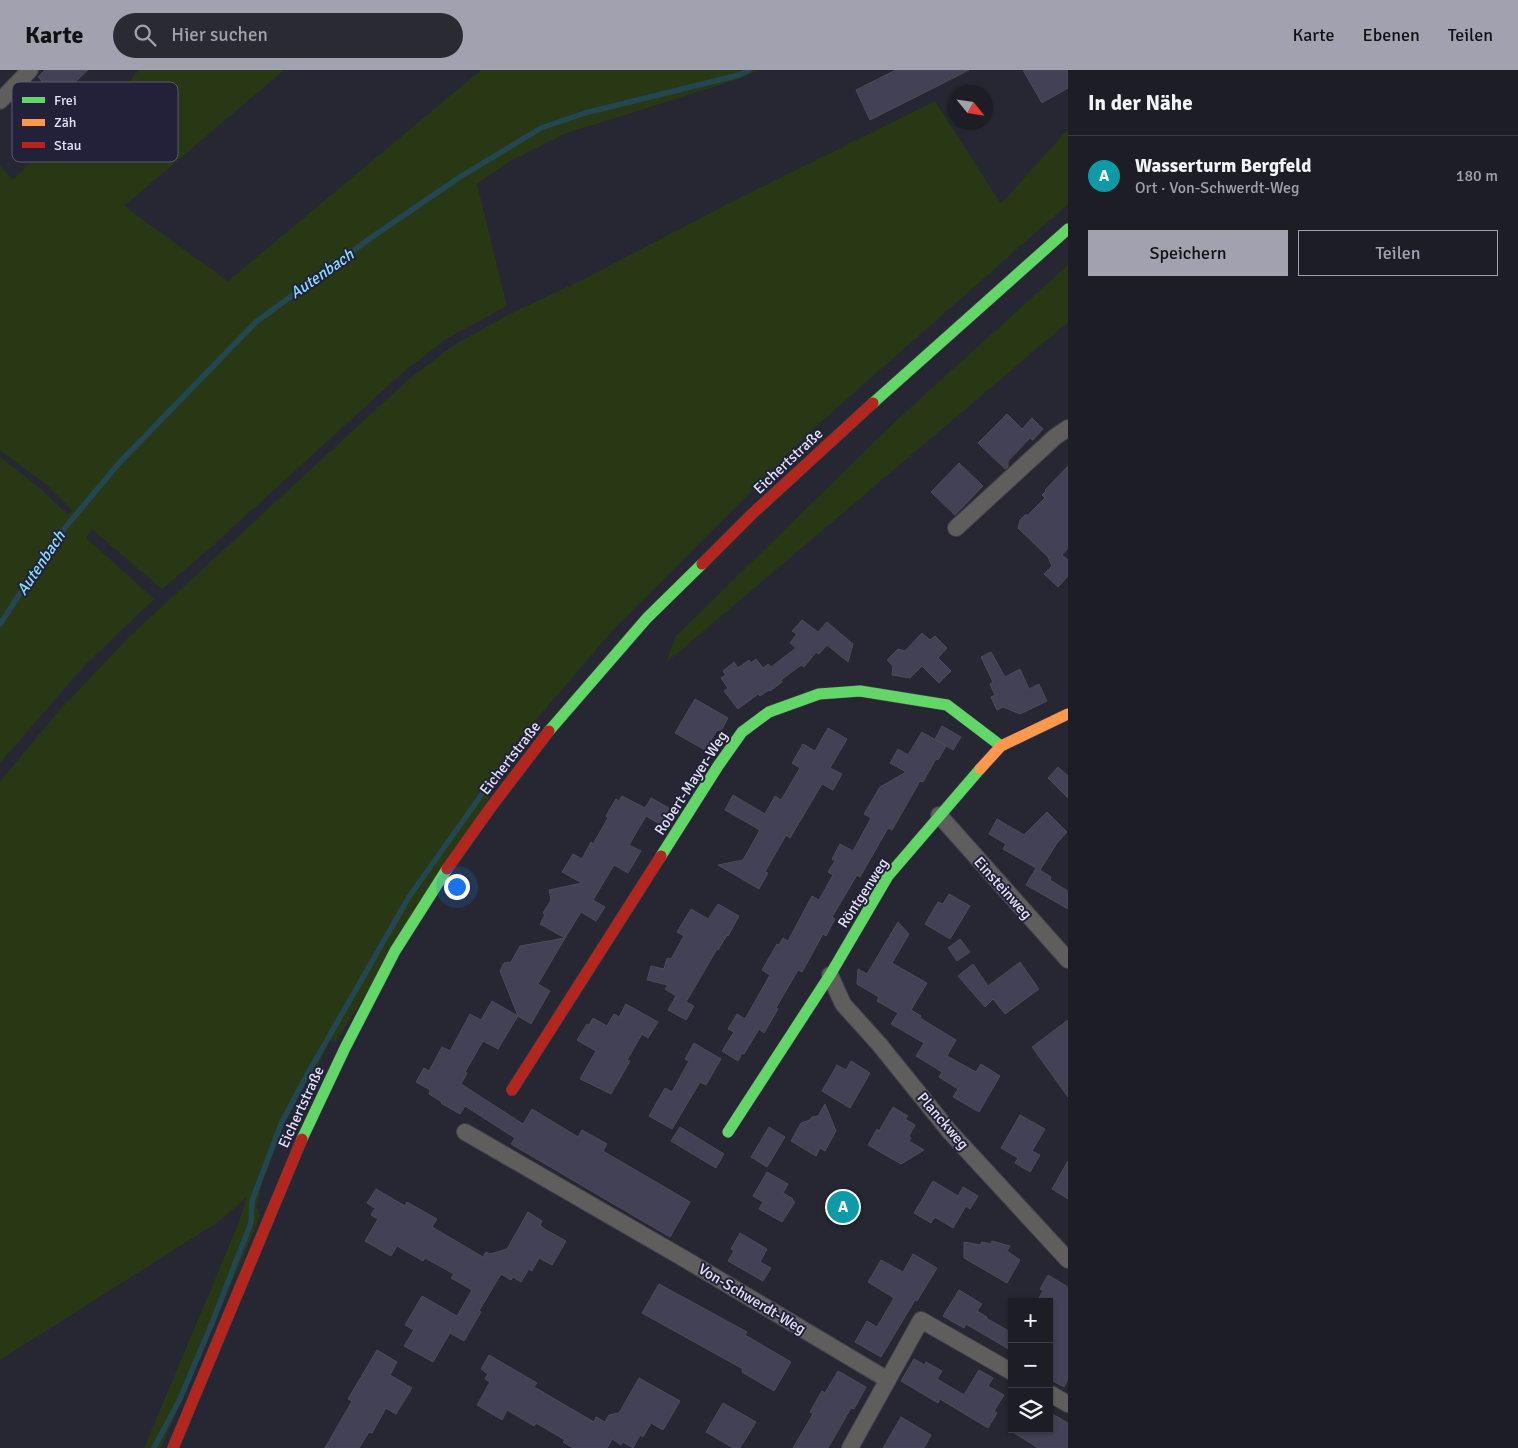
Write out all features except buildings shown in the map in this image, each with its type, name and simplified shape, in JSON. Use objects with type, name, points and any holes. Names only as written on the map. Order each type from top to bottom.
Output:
[{"type":"street","points":[[18,82],[30,70]]},
{"type":"street","points":[[0,101],[12,89]]},
{"type":"street","name":"Eichertstraße","points":[[173,1448],[309,1122],[341,1056],[395,951],[437,883],[491,807],[544,737],[647,618],[751,515],[1068,229]]},
{"type":"street","points":[[956,528],[1068,428]]},
{"type":"street","name":"Robert-Mayer-Weg","points":[[512,1090],[718,766],[742,732],[769,712],[819,694],[860,691],[947,705],[1001,746]]},
{"type":"street","name":"Röntgenweg","points":[[728,1132],[830,975],[888,876],[939,815],[1001,746],[1068,714]]},
{"type":"street","name":"Einsteinweg","points":[[939,815],[1068,960]]},
{"type":"street","name":"Planckweg","points":[[830,975],[843,1004],[879,1044],[950,1132],[1068,1260]]},
{"type":"street","name":"Von-Schwerdt-Weg","points":[[465,1132],[683,1258],[888,1380]]},
{"type":"street","points":[[850,1448],[921,1320],[1008,1370]]},
{"type":"street","points":[[1053,1395],[1068,1404]]},
{"type":"green space","points":[[139,70],[284,70],[178,160],[178,82],[129,82]]},
{"type":"green space","points":[[481,70],[758,70],[739,79],[564,134],[508,162],[477,184],[507,306],[446,339],[402,373],[209,549],[162,589],[92,529],[86,538],[154,599],[84,666],[0,763],[0,457],[41,489],[68,515],[73,511],[47,485],[0,450],[0,166],[13,180],[31,162],[176,162],[124,206],[227,282]]},
{"type":"green space","points":[[935,101],[948,121],[948,130],[954,130],[1001,204],[1068,129],[1068,204],[814,428],[612,631],[522,736],[508,756],[507,769],[336,1042],[330,1040],[318,1066],[296,1098],[279,1132],[264,1171],[257,1207],[260,1217],[161,1448],[144,1448],[237,1227],[247,1197],[218,1222],[0,1360],[0,782],[57,713],[129,637],[409,379],[454,345],[508,315],[584,279],[718,209]]},
{"type":"green space","points":[[1068,265],[1068,322],[667,662],[675,637],[899,418]]},
{"type":"waterway","name":"Autenbach","points":[[0,624],[59,535],[120,462],[256,322],[372,237],[460,177],[541,128],[585,113],[739,75],[749,70]]},
{"type":"waterway","points":[[154,1448],[180,1399],[212,1323],[251,1223],[252,1201],[282,1122],[409,897],[499,770]]},
{"type":"traffic: fast","points":[[873,403],[1068,229]]},
{"type":"traffic: fast","points":[[549,731],[647,618],[702,564]]},
{"type":"traffic: fast","points":[[661,856],[742,732],[769,712],[819,694],[860,691],[947,705],[1001,746]]},
{"type":"traffic: fast","points":[[728,1132],[830,975],[888,876],[980,769]]},
{"type":"traffic: fast","points":[[302,1139],[345,1048],[395,951],[447,869]]},
{"type":"traffic: slow","points":[[980,769],[1001,746],[1068,714]]},
{"type":"traffic: jam","points":[[702,564],[751,515],[873,403]]},
{"type":"traffic: jam","points":[[447,869],[549,731]]},
{"type":"traffic: jam","points":[[512,1090],[661,856]]},
{"type":"traffic: jam","points":[[173,1448],[302,1139]]},
{"type":"place","name":"Wasserturm Bergfeld","points":[[843,1207]]}]
